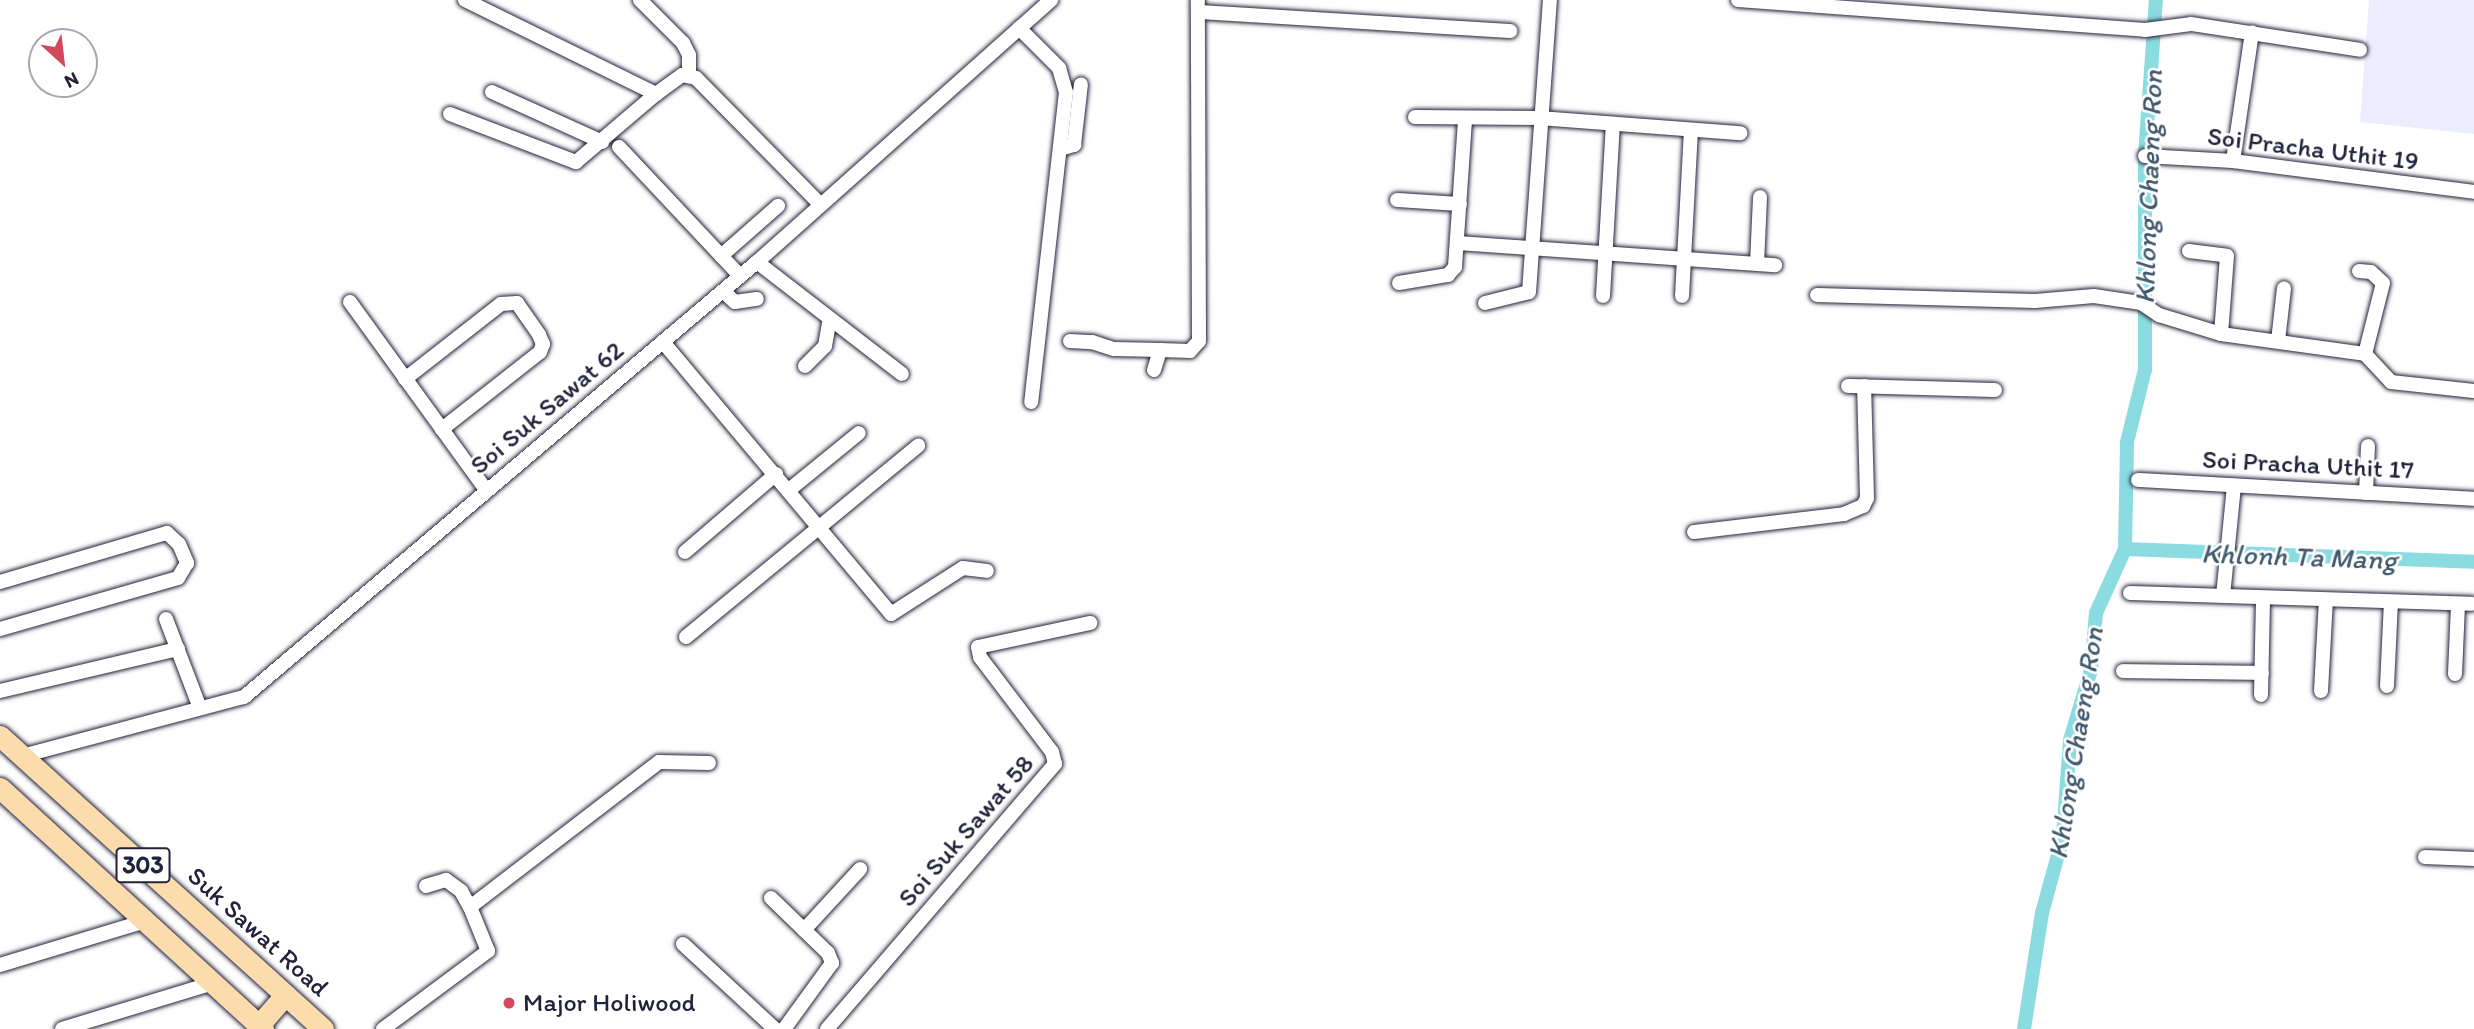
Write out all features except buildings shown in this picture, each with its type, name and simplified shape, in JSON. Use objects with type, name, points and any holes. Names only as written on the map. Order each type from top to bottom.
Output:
[{"type":"main road","name":"Suk Sawat Road","points":[[0,736],[323,1029]]},
{"type":"main road","name":"303","points":[[0,788],[260,1028]]},
{"type":"main road","points":[[260,1028],[285,995]]},
{"type":"street","points":[[465,0],[656,94]]},
{"type":"street","points":[[640,0],[684,43],[690,55],[689,74],[821,205]]},
{"type":"street","name":"Soi Suk Sawat 62","points":[[22,756],[244,697],[757,262],[1051,0]]},
{"type":"street","points":[[1485,303],[1529,292],[1539,118],[1550,0]]},
{"type":"street","points":[[1738,0],[2145,30],[2191,24],[2360,50]]},
{"type":"street","points":[[1070,341],[1092,342],[1114,349],[1190,351],[1199,341],[1199,6],[1510,31]]},
{"type":"street","points":[[1019,28],[1065,80],[1060,149],[1031,402]]},
{"type":"street","points":[[2233,161],[2252,32]]},
{"type":"street","points":[[450,114],[576,162],[656,94],[689,74]]},
{"type":"street","points":[[1060,149],[1074,145],[1081,84]]},
{"type":"street","points":[[492,92],[602,142]]},
{"type":"street","points":[[1415,117],[1539,118],[1740,133]]},
{"type":"street","points":[[1399,283],[1453,271],[1458,243],[1465,119]]},
{"type":"street","points":[[1603,296],[1613,125]]},
{"type":"street","points":[[1682,296],[1691,131]]},
{"type":"street","points":[[619,147],[740,276]]},
{"type":"street","name":"Soi Pracha Uthit 19","points":[[2145,156],[2233,161],[2474,192]]},
{"type":"street","points":[[1757,264],[1760,197]]},
{"type":"street","points":[[1397,200],[1460,204]]},
{"type":"street","points":[[721,256],[778,206]]},
{"type":"street","points":[[1458,243],[1775,265]]},
{"type":"street","points":[[2189,251],[2227,256],[2221,334]]},
{"type":"street","points":[[757,262],[902,374]]},
{"type":"street","points":[[2360,271],[2371,272],[2383,284],[2365,354]]},
{"type":"street","points":[[2278,341],[2284,288]]},
{"type":"street","points":[[723,291],[735,302],[757,299]]},
{"type":"street","points":[[1817,295],[2035,301],[2094,296],[2141,303],[2159,315],[2221,334],[2365,354],[2391,382],[2474,391]]},
{"type":"street","points":[[350,302],[487,491]]},
{"type":"street","points":[[405,379],[500,304],[517,303],[539,335],[543,344],[540,352],[442,429]]},
{"type":"street","points":[[805,366],[825,346],[830,319]]},
{"type":"street","points":[[663,342],[822,528],[891,614],[963,568],[987,571]]},
{"type":"street","points":[[1154,370],[1160,350]]},
{"type":"street","points":[[1847,386],[1995,390]]},
{"type":"street","points":[[1694,532],[1844,514],[1863,506],[1867,498],[1864,386]]},
{"type":"street","points":[[789,491],[859,433]]},
{"type":"street","points":[[686,636],[822,528],[918,446]]},
{"type":"street","points":[[2366,493],[2368,446]]},
{"type":"street","points":[[685,552],[776,474]]},
{"type":"street","name":"Soi Pracha Uthit 17","points":[[2138,480],[2474,499]]},
{"type":"street","points":[[2223,596],[2234,486]]},
{"type":"street","points":[[0,582],[167,533],[179,544],[187,563],[177,578],[0,629]]},
{"type":"street","points":[[2130,593],[2465,604],[2455,674]]},
{"type":"street","points":[[2261,695],[2263,598]]},
{"type":"street","points":[[2321,691],[2326,600]]},
{"type":"street","points":[[2387,686],[2391,602]]},
{"type":"street","points":[[166,619],[200,708]]},
{"type":"street","name":"Soi Suk Sawat 58","points":[[827,1029],[1055,764],[1052,752],[980,657],[978,647],[1090,624]]},
{"type":"street","points":[[0,691],[178,649]]},
{"type":"street","points":[[2123,671],[2262,673]]},
{"type":"street","points":[[470,907],[659,762],[709,764]]},
{"type":"street","points":[[2424,857],[2474,859]]},
{"type":"street","points":[[804,930],[860,869]]},
{"type":"street","points":[[383,1029],[484,957],[488,944],[461,891],[446,880],[426,886]]},
{"type":"street","points":[[771,898],[804,930],[832,963],[784,1029]]},
{"type":"street","points":[[0,965],[146,921]]},
{"type":"street","points":[[684,944],[775,1029]]},
{"type":"street","points":[[62,1029],[213,983]]},
{"type":"shaded area","points":[[2369,0],[2474,0],[2474,134],[2360,122]]},
{"type":"waterway","name":"Khlong Chaeng Ron","points":[[2024,1029],[2042,913],[2063,836],[2070,740],[2091,670],[2096,613],[2125,549],[2127,442],[2145,369],[2145,156],[2156,0]]},
{"type":"waterway","name":"Khlonh Ta Mang","points":[[2125,549],[2474,562]]},
{"type":"place","name":"Major Holiwood","points":[[509,1003]]}]
